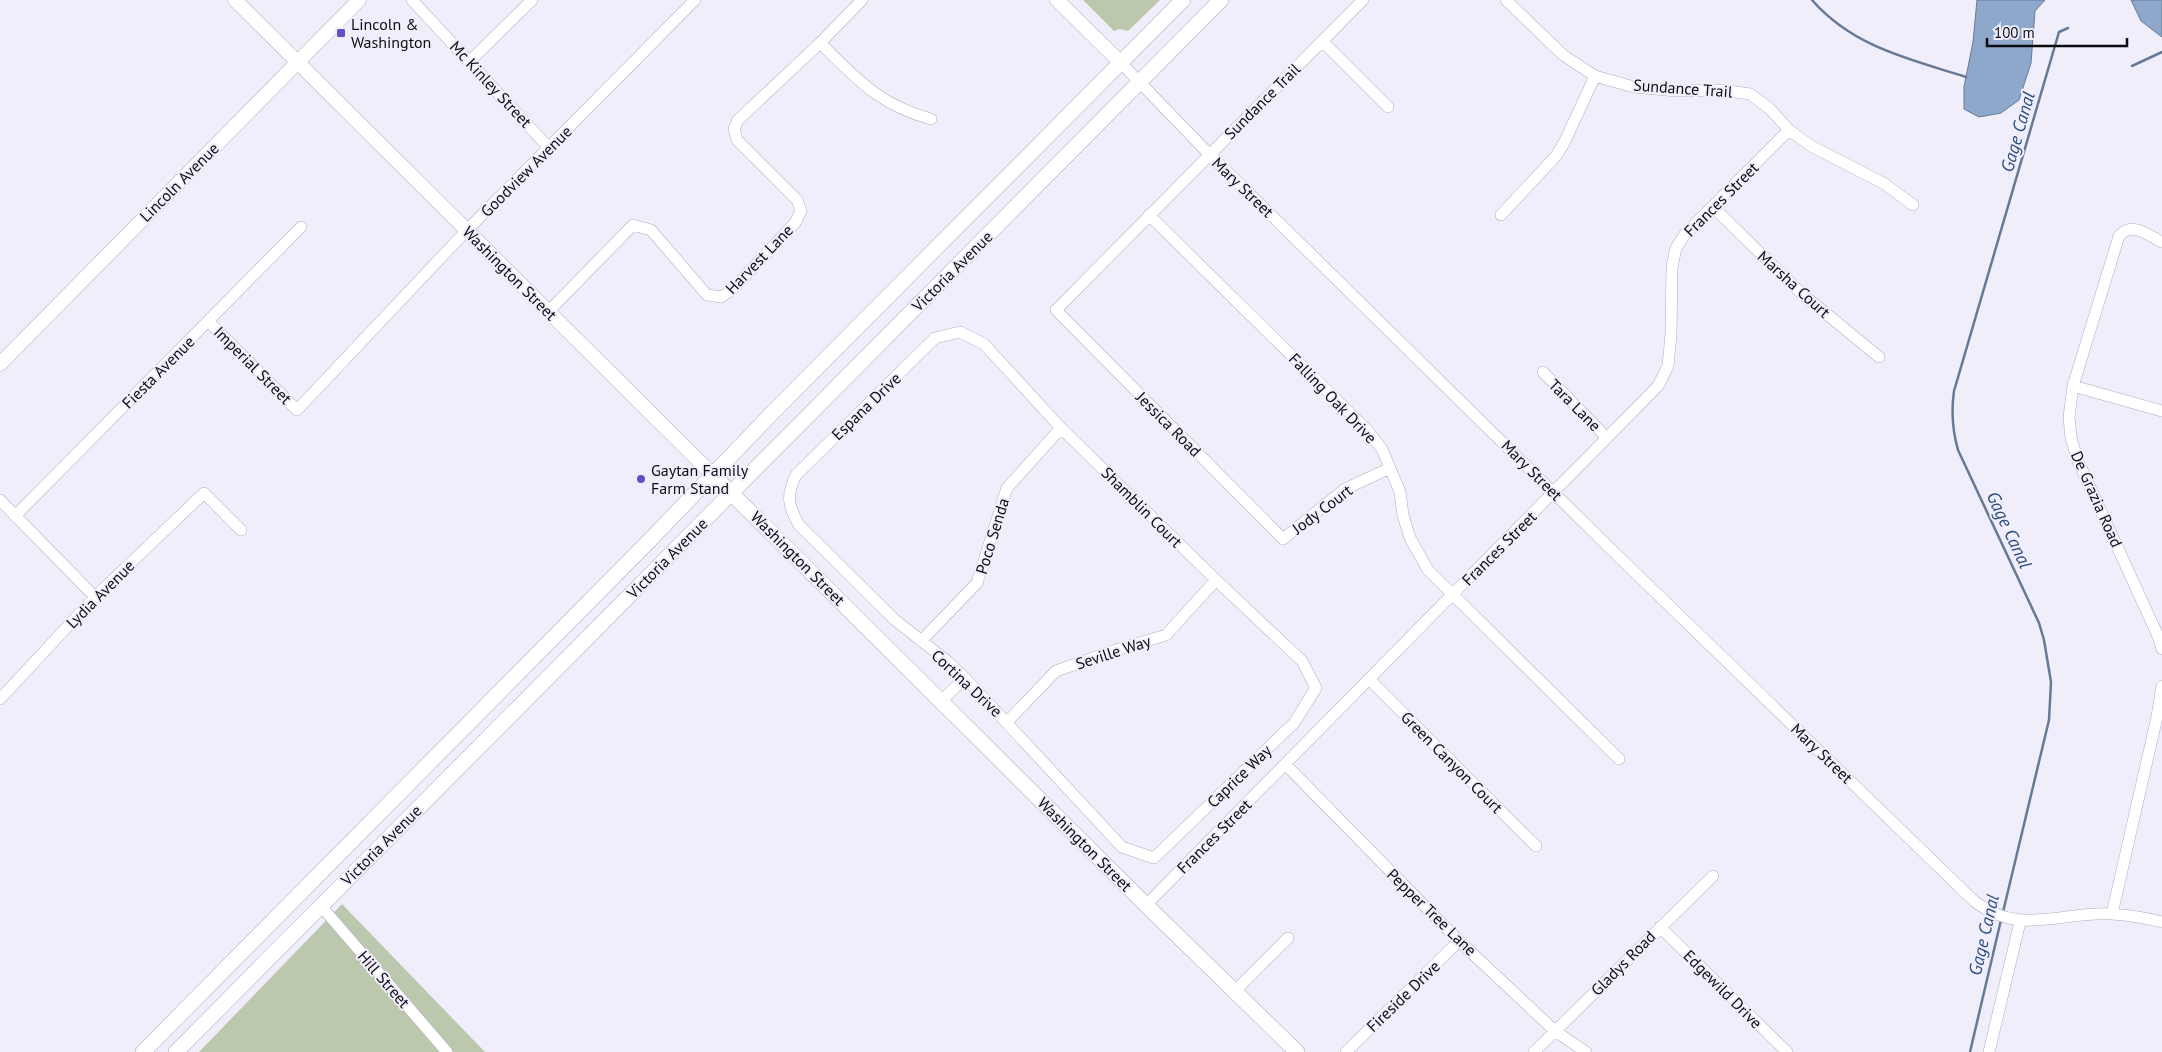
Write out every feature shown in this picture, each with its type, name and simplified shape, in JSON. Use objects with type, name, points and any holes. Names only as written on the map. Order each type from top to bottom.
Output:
[{"type":"main road","name":"Victoria Avenue","points":[[143,1052],[643,547],[712,474],[1183,0]]},
{"type":"main road","name":"Victoria Avenue","points":[[176,1052],[1221,0]]},
{"type":"main road","name":"Washington Street","points":[[712,474],[1146,905],[1297,1052]]},
{"type":"street","name":"Washington Street","points":[[235,0],[712,474]]},
{"type":"street","name":"Lincoln Avenue","points":[[0,364],[359,0]]},
{"type":"street","name":"Mc Kinley Street","points":[[412,0],[549,148]]},
{"type":"street","points":[[470,61],[532,0]]},
{"type":"street","name":"Goodview Avenue","points":[[297,410],[468,230],[695,0]]},
{"type":"street","name":"Harvest Lane","points":[[548,312],[633,225],[652,230],[707,295],[721,298],[733,289],[795,223],[801,211],[797,200],[737,140],[734,129],[738,120],[820,43],[862,0]]},
{"type":"street","name":"Mary Street","points":[[1057,0],[1209,154],[1974,901],[1995,914],[2015,920]]},
{"type":"street","name":"Sundance Trail","points":[[1056,310],[1363,0]]},
{"type":"street","name":"Sundance Trail","points":[[1506,0],[1564,55],[1595,76],[1634,87],[1677,91],[1722,90],[1750,94],[1770,109],[1789,130],[1811,146],[1885,184],[1913,205]]},
{"type":"street","points":[[1322,41],[1388,107]]},
{"type":"street","points":[[820,43],[863,86],[886,102],[931,119]]},
{"type":"street","points":[[1501,215],[1556,156],[1595,76]]},
{"type":"street","name":"Frances Street","points":[[1146,905],[1658,386],[1668,366],[1671,334],[1672,267],[1676,248],[1685,234],[1789,130]]},
{"type":"street","name":"Marsha Court","points":[[1713,207],[1801,292],[1879,356]]},
{"type":"street","name":"Falling Oak Drive","points":[[1149,215],[1367,430],[1382,449],[1400,492],[1403,515],[1410,538],[1428,570],[1619,759]]},
{"type":"street","name":"Fiesta Avenue","points":[[16,516],[301,227]]},
{"type":"street","name":"De Grazia Road","points":[[2162,242],[2135,228],[2125,230],[2119,236],[2073,386],[2068,417],[2071,438],[2078,461],[2158,636],[2162,649]]},
{"type":"street","name":"Jessica Road","points":[[1056,310],[1283,539]]},
{"type":"street","name":"Imperial Street","points":[[208,321],[297,410]]},
{"type":"street","name":"Shamblin Court","points":[[960,332],[984,344],[1062,428],[1216,580],[1302,661],[1316,688]]},
{"type":"street","name":"Espana Drive","points":[[789,499],[791,486],[796,474],[935,338],[960,332]]},
{"type":"street","name":"Tara Lane","points":[[1543,372],[1608,438]]},
{"type":"street","points":[[2073,386],[2162,411]]},
{"type":"street","name":"Poco Senda","points":[[921,642],[977,583],[1007,488],[1062,428]]},
{"type":"street","name":"Jody Court","points":[[1283,539],[1345,488],[1390,468]]},
{"type":"street","name":"Lydia Avenue","points":[[0,699],[95,597],[204,494],[241,530]]},
{"type":"street","name":"Cortina Drive","points":[[789,499],[791,511],[799,525],[895,620],[947,661],[965,678],[1122,847],[1154,858]]},
{"type":"street","points":[[0,500],[95,597]]},
{"type":"street","name":"Seville Way","points":[[1007,722],[1056,670],[1119,648],[1166,636],[1216,580]]},
{"type":"street","points":[[941,701],[965,678]]},
{"type":"street","name":"Green Canyon Court","points":[[1369,679],[1536,846]]},
{"type":"street","points":[[2112,914],[2159,718],[2162,686]]},
{"type":"street","name":"Caprice Way","points":[[1154,858],[1294,723],[1316,688]]},
{"type":"street","name":"Pepper Tree Lane","points":[[1285,764],[1459,941],[1555,1031],[1586,1052]]},
{"type":"street","name":"Gladys Road","points":[[1534,1052],[1660,926],[1713,876]]},
{"type":"street","name":"Hill Street","points":[[321,906],[447,1052]]},
{"type":"street","points":[[1989,1052],[2015,920],[2112,914],[2162,922]]},
{"type":"street","name":"Edgewild Drive","points":[[1660,926],[1787,1052]]},
{"type":"street","points":[[1236,991],[1288,938]]},
{"type":"street","name":"Fireside Drive","points":[[1346,1052],[1459,941]]},
{"type":"green space","points":[[1083,0],[1160,0],[1128,31],[1119,29],[1114,31]]},
{"type":"green space","points":[[342,904],[485,1052],[199,1052]]},
{"type":"water","points":[[1977,0],[2045,0],[2035,11],[2031,63],[2019,100],[2001,113],[1979,117],[1964,109],[1964,87],[1973,42]]},
{"type":"water","points":[[2131,0],[2162,0],[2162,37],[2141,21]]},
{"type":"waterway","points":[[1812,0],[1828,16],[1864,40],[1903,57],[1966,77]]},
{"type":"waterway","name":"Gage Canal","points":[[2003,912],[2049,720],[2051,682],[2044,640],[2039,623],[1958,450],[1953,428],[1954,391],[2059,32],[2068,28]]},
{"type":"waterway","points":[[2132,66],[2162,52]]},
{"type":"waterway","name":"Gage Canal","points":[[1970,1052],[2001,920]]},
{"type":"place","name":"Lincoln & Washington","points":[[341,33]]},
{"type":"place","name":"Gaytan Family Farm Stand","points":[[641,479]]}]
